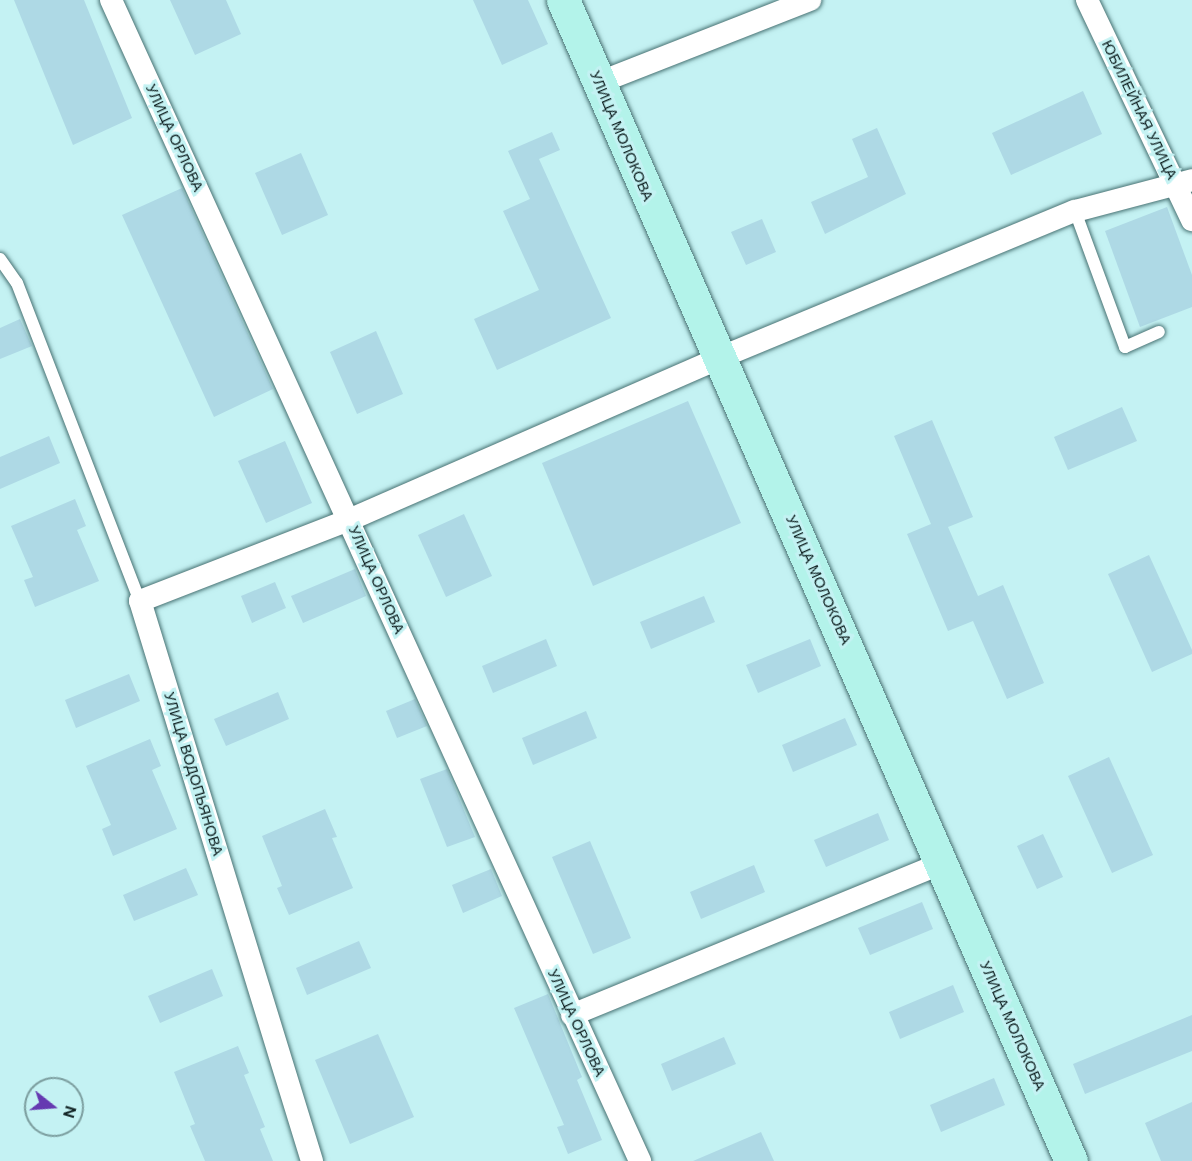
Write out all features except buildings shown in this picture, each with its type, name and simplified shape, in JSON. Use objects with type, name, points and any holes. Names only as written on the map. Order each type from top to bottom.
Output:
[{"type":"street","name":"УЛИЦА ОРЛОВА","points":[[111,0],[640,1161]]},
{"type":"street","name":"УЛИЦА МОЛОКОВА","points":[[563,0],[717,359],[800,539],[1071,1161]]},
{"type":"street","points":[[598,83],[810,0]]},
{"type":"street","name":"ЮБИЛЕЙНАЯ УЛИЦА","points":[[1087,0],[1185,184],[1192,220]]},
{"type":"street","points":[[140,601],[349,520],[717,359],[1075,211],[1185,184]]},
{"type":"street","name":"УЛИЦА ВОДОПЬЯНОВА","points":[[140,601],[312,1161]]},
{"type":"street","points":[[572,1015],[941,864]]},
{"type":"lane","points":[[1075,211],[1125,347],[1158,332]]},
{"type":"lane","points":[[0,258],[16,283],[140,601]]}]
